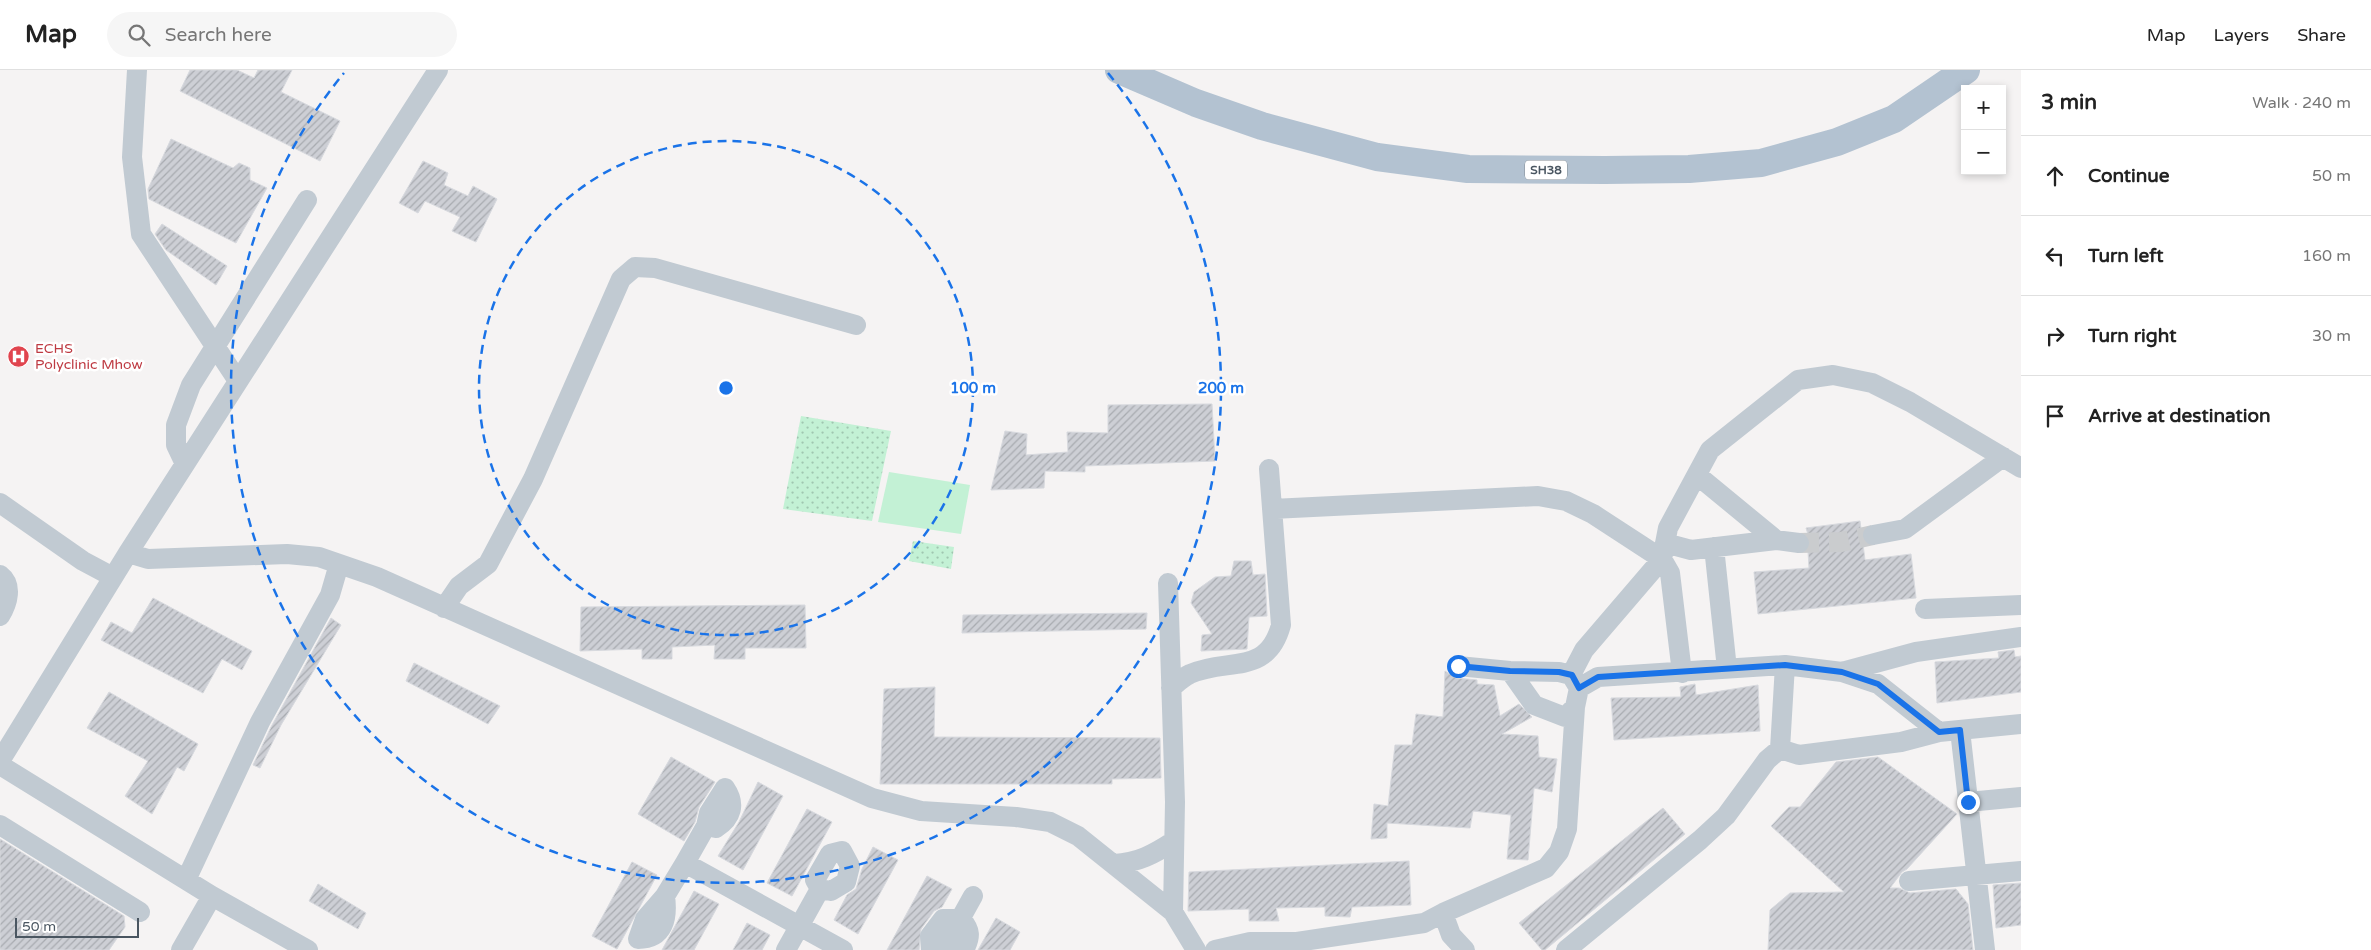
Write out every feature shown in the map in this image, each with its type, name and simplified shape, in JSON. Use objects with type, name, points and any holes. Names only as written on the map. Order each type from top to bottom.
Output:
[{"type":"main road","name":"SH38","points":[[1119,70],[1196,103],[1378,157],[1468,169],[1605,170],[1689,169],[1761,163],[1837,142],[1894,119],[1966,70]]},
{"type":"street","points":[[137,70],[132,157],[141,234],[238,382]]},
{"type":"street","points":[[0,761],[128,553],[438,70]]},
{"type":"street","points":[[185,464],[176,445],[176,425],[192,384],[307,200]]},
{"type":"street","points":[[444,608],[460,586],[488,564],[532,479],[621,279],[635,267],[655,268],[856,325]]},
{"type":"street","points":[[1682,673],[1670,573],[1664,551],[1668,528],[1710,450],[1798,380],[1833,376],[1872,383],[1910,402],[2021,468]]},
{"type":"street","points":[[1873,535],[1905,529],[2003,457]]},
{"type":"street","points":[[1171,688],[1188,674],[1251,662],[1264,655],[1277,641],[1281,625],[1270,469]]},
{"type":"street","points":[[1696,475],[1776,540]]},
{"type":"street","points":[[1272,509],[1538,496],[1578,506],[1664,551],[1691,550],[1776,540],[1799,543]]},
{"type":"street","points":[[0,503],[83,561],[113,577]]},
{"type":"street","points":[[1714,547],[1727,669]]},
{"type":"street","points":[[1510,671],[1534,705],[1565,717],[1575,690],[1584,650],[1664,551]]},
{"type":"street","points":[[128,553],[148,559],[287,554],[318,558],[377,577],[872,798],[921,812],[1016,817],[1050,822],[1078,836],[1173,912]]},
{"type":"street","points":[[186,880],[260,722],[330,595],[339,564]]},
{"type":"street","points":[[0,575],[7,580],[9,589],[0,616]]},
{"type":"street","points":[[1168,583],[1175,802],[1173,912],[1186,945]]},
{"type":"street","points":[[1924,609],[2021,604]]},
{"type":"street","points":[[1842,672],[1916,652],[2021,637]]},
{"type":"street","points":[[1575,690],[1598,677],[1785,665],[1842,672],[1878,684],[1939,732]]},
{"type":"street","points":[[1566,950],[1700,840],[1726,816],[1767,760],[1780,749],[1785,665]]},
{"type":"street","points":[[1215,950],[1297,942],[1424,923],[1546,868],[1559,852],[1567,829],[1575,690],[1559,672],[1510,671],[1458,666]]},
{"type":"street","points":[[1780,749],[1799,756],[1901,742],[1939,732],[2021,724]]},
{"type":"street","points":[[1960,730],[1985,950]]},
{"type":"street","points":[[0,765],[212,896],[308,950]]},
{"type":"street","points":[[1968,802],[2021,797]]},
{"type":"street","points":[[0,825],[140,912]]},
{"type":"street","points":[[646,944],[660,931],[667,911],[665,896],[706,826]]},
{"type":"street","points":[[1114,864],[1132,864],[1149,857],[1174,841]]},
{"type":"street","points":[[685,863],[843,950]]},
{"type":"street","points":[[1909,881],[2021,871]]},
{"type":"street","points":[[786,950],[820,888]]},
{"type":"street","points":[[181,950],[212,896]]},
{"type":"street","points":[[943,950],[973,896]]},
{"type":"street","points":[[1443,913],[1452,935],[1465,950]]},
{"type":"street","points":[[931,950],[930,936],[943,919],[960,919],[968,926],[970,938],[964,950]]},
{"type":"green space","points":[[801,416],[891,431],[872,521],[783,509]]},
{"type":"green space","points":[[889,472],[970,485],[961,534],[878,522]]},
{"type":"green space","points":[[913,541],[954,547],[951,569],[909,561]]},
{"type":"building","points":[[190,70],[237,70],[254,78],[258,70],[292,70],[281,92],[340,121],[320,161],[180,91]]},
{"type":"building","points":[[171,139],[233,168],[239,163],[250,168],[250,180],[267,188],[236,243],[149,199],[148,189]]},
{"type":"building","points":[[423,161],[448,173],[444,185],[468,196],[473,186],[497,199],[476,242],[452,231],[460,217],[425,201],[418,213],[399,203]]},
{"type":"building","points":[[162,224],[227,266],[216,285],[166,250],[155,234]]},
{"type":"building","points":[[1212,404],[1215,461],[1085,466],[1085,472],[1045,471],[1044,488],[991,490],[1005,431],[1027,434],[1026,455],[1068,452],[1067,432],[1108,433],[1108,405]]},
{"type":"building","points":[[1860,521],[1865,560],[1911,554],[1916,598],[1758,614],[1754,572],[1809,568],[1808,551],[1811,544],[1806,528]]},
{"type":"building","points":[[1234,561],[1251,561],[1253,575],[1265,574],[1267,616],[1249,617],[1247,649],[1201,651],[1202,635],[1212,634],[1191,603],[1194,592],[1215,577],[1231,576]]},
{"type":"building","points":[[153,598],[252,651],[242,670],[222,659],[203,693],[101,640],[111,622],[132,633]]},
{"type":"building","points":[[805,605],[806,648],[745,648],[745,659],[714,659],[715,645],[672,647],[672,659],[642,659],[642,649],[580,651],[581,607]]},
{"type":"building","points":[[1147,613],[1146,629],[962,633],[963,615]]},
{"type":"building","points":[[331,618],[341,625],[281,725],[260,768],[253,765],[271,727]]},
{"type":"building","points":[[2014,650],[2015,657],[2021,656],[2021,692],[1937,703],[1935,662],[1999,658],[1998,652]]},
{"type":"building","points":[[414,663],[500,706],[488,724],[406,681]]},
{"type":"building","points":[[1445,671],[1456,678],[1477,680],[1477,684],[1494,685],[1500,716],[1519,704],[1532,717],[1502,734],[1538,736],[1539,757],[1557,759],[1552,792],[1534,788],[1528,860],[1507,859],[1511,815],[1473,811],[1470,828],[1387,823],[1387,838],[1371,839],[1374,804],[1388,806],[1395,745],[1412,745],[1416,714],[1443,717]]},
{"type":"building","points":[[1695,684],[1696,695],[1758,685],[1760,731],[1614,740],[1611,698],[1681,697],[1680,687]]},
{"type":"building","points":[[935,687],[934,737],[1160,738],[1161,778],[1112,779],[1112,784],[880,784],[884,689]]},
{"type":"building","points":[[109,692],[198,744],[184,771],[177,767],[152,814],[125,796],[148,761],[87,728]]},
{"type":"building","points":[[671,757],[715,782],[699,807],[695,822],[684,841],[638,814]]},
{"type":"building","points":[[1878,757],[1957,814],[1907,869],[1902,872],[1890,888],[1899,888],[1910,893],[1956,889],[1968,904],[1973,950],[1768,950],[1770,910],[1790,893],[1844,892],[1771,826],[1789,807],[1800,807],[1836,762]]},
{"type":"building","points":[[758,782],[783,796],[743,870],[718,856],[739,822]]},
{"type":"building","points":[[1663,808],[1685,834],[1545,950],[1542,950],[1519,923]]},
{"type":"building","points":[[807,809],[832,822],[792,896],[767,883]]},
{"type":"building","points":[[0,839],[124,916],[125,927],[109,950],[0,950]]},
{"type":"building","points":[[873,847],[898,860],[858,934],[834,920],[847,895],[856,889],[862,869]]},
{"type":"building","points":[[1409,861],[1411,905],[1352,907],[1350,917],[1325,916],[1325,907],[1276,908],[1279,921],[1249,921],[1249,909],[1188,911],[1189,872]]},
{"type":"building","points":[[632,862],[657,875],[617,949],[592,936]]},
{"type":"building","points":[[927,876],[952,889],[942,907],[934,911],[921,929],[919,950],[887,950]]},
{"type":"building","points":[[2021,883],[2021,925],[1996,928],[1993,885]]},
{"type":"building","points":[[318,884],[366,913],[358,929],[309,901]]},
{"type":"building","points":[[694,891],[719,904],[694,950],[662,950]]},
{"type":"building","points":[[996,918],[1020,932],[1010,950],[978,950]]},
{"type":"building","points":[[747,923],[770,935],[762,950],[733,950]]},
{"type":"tunnel","points":[[1799,543],[1841,542],[1873,535]]},
{"type":"place","name":"ECHS Polyclinic Mhow","points":[[19,356]]},
{"type":"route","points":[[1458,666],[1510,671],[1559,672],[1572,675],[1579,688],[1598,677],[1785,665],[1842,672],[1878,684],[1939,732],[1960,730],[1968,802]]}]
